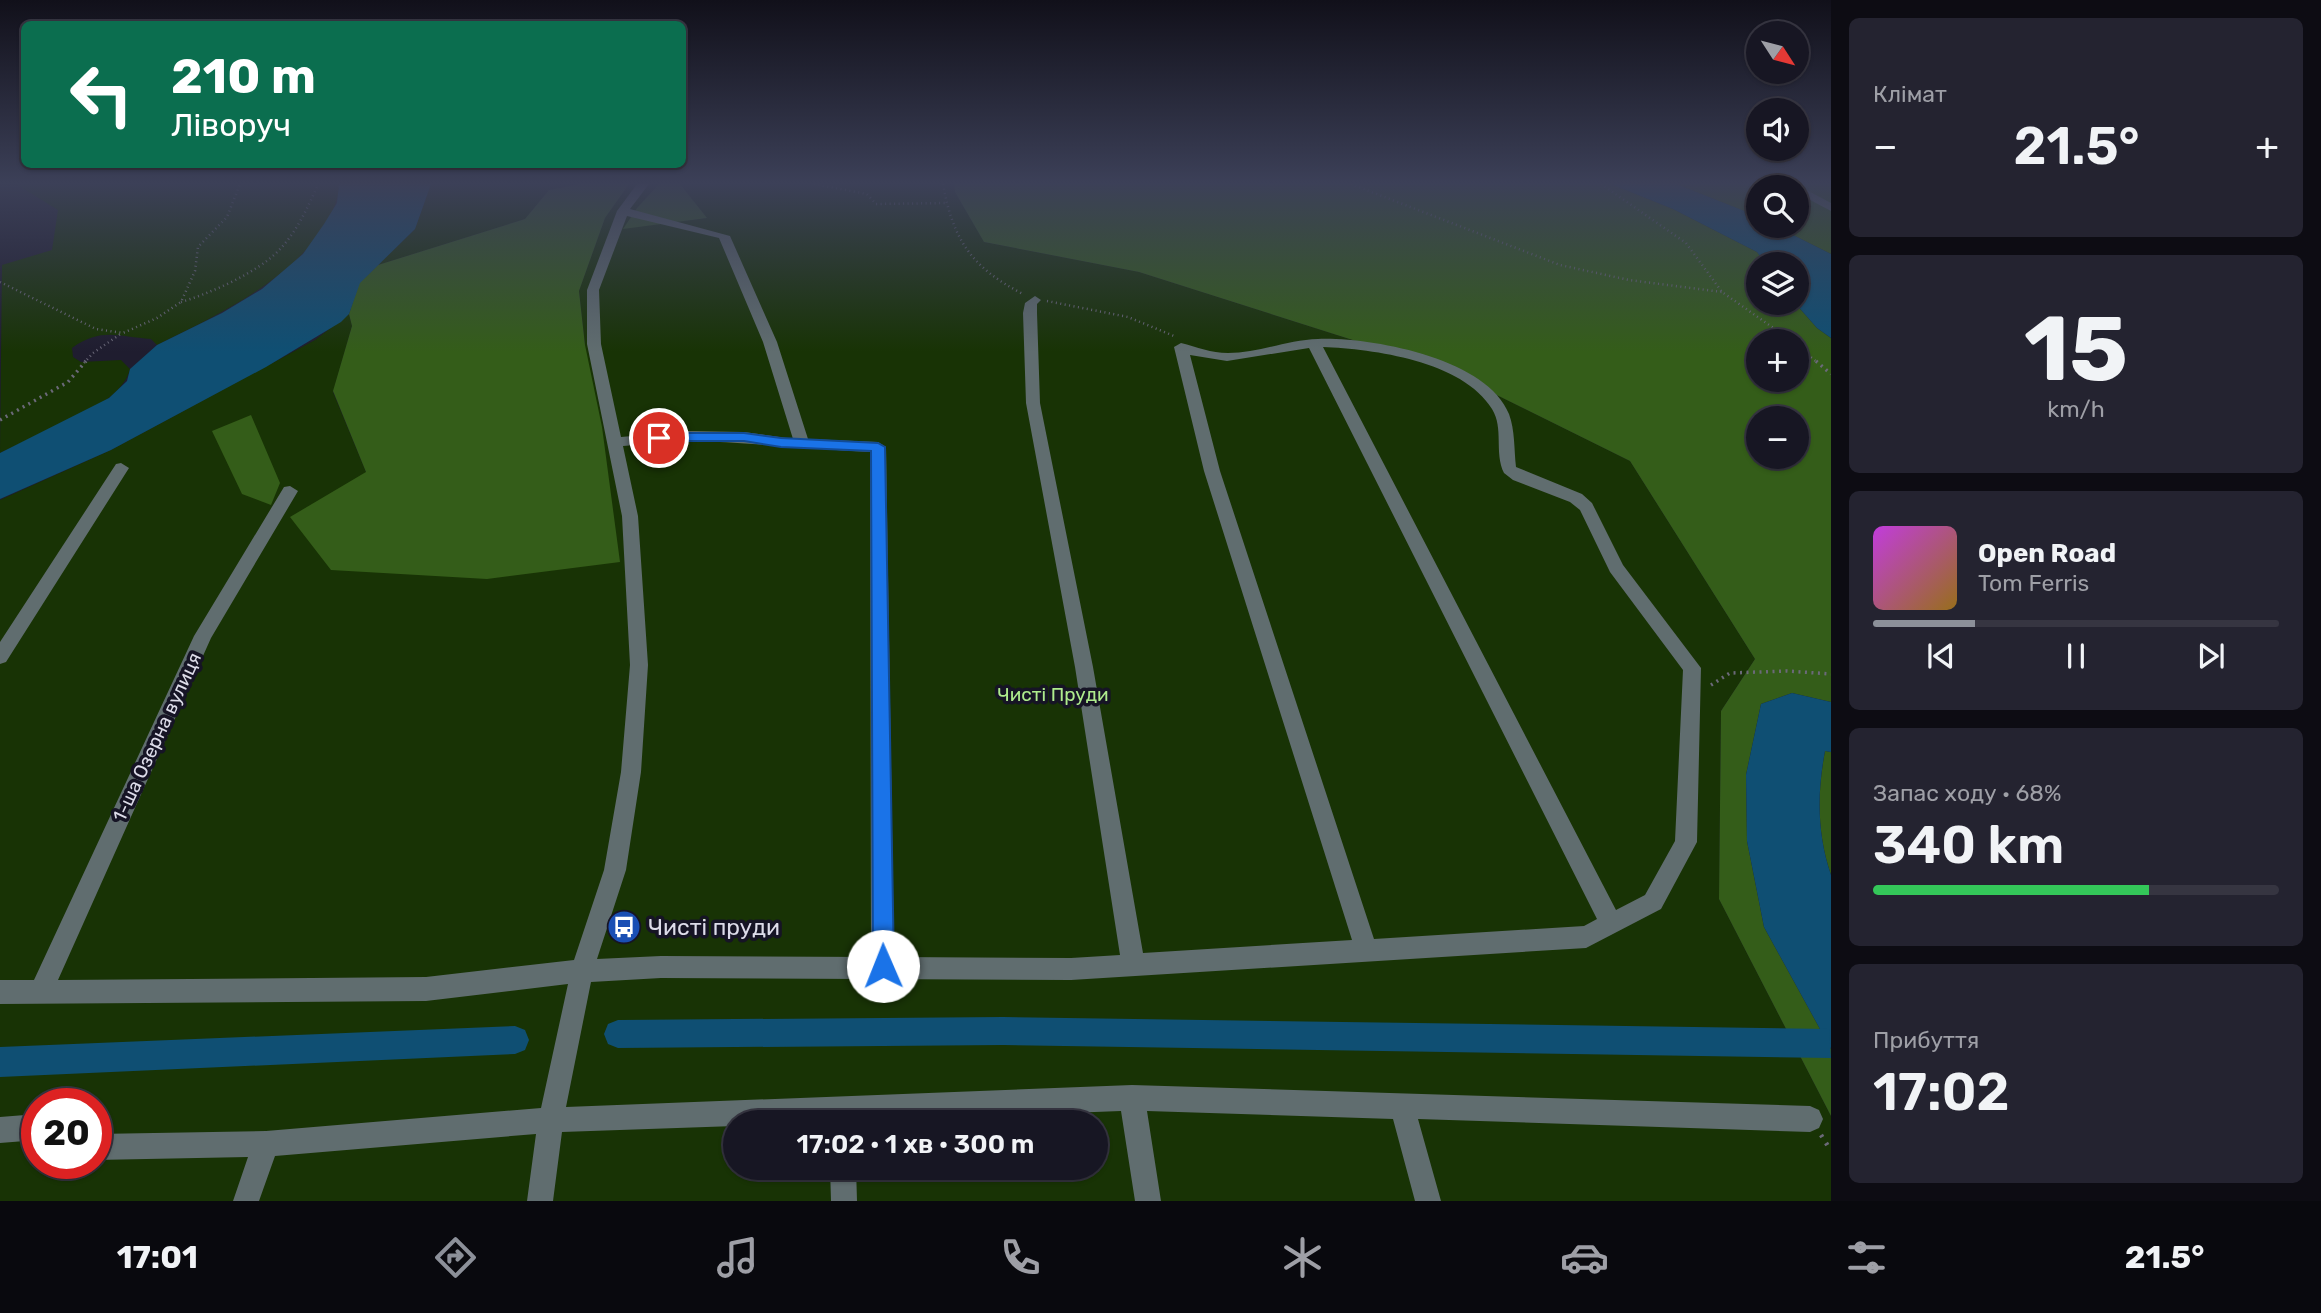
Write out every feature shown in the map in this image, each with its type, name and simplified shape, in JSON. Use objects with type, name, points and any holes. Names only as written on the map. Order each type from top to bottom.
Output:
[{"type":"street","points":[[540,1201],[551,1120],[582,971],[615,870],[631,772],[639,665],[630,516],[594,344],[593,290],[612,240]]},
{"type":"street","points":[[726,240],[770,342],[802,444]]},
{"type":"street","points":[[1035,300],[1031,303],[1030,313],[1033,403],[1084,667],[1133,964]]},
{"type":"street","points":[[0,992],[426,989],[582,971],[661,967],[1071,969],[1367,952],[1586,937],[1653,902],[1686,842],[1692,668],[1616,568],[1586,507],[1576,498],[1519,476],[1509,468],[1506,431],[1500,410],[1471,380],[1447,369],[1389,349],[1298,344],[1242,358],[1209,355],[1181,347],[1212,471],[1367,952]]},
{"type":"street","points":[[1314,344],[1611,924]]},
{"type":"street","points":[[614,442],[688,436],[744,437],[802,444],[878,447],[883,966]]},
{"type":"street","points":[[0,657],[121,468]]},
{"type":"street","name":"1-ша Озерна вулиця","points":[[41,990],[203,636],[289,491]]},
{"type":"street","points":[[1132,1098],[1148,1201]]},
{"type":"street","points":[[914,1110],[1132,1098],[1810,1119]]},
{"type":"street","points":[[1402,1107],[1428,1201]]},
{"type":"street","points":[[112,1147],[266,1144],[551,1120],[723,1116]]},
{"type":"street","points":[[0,1130],[21,1128]]},
{"type":"street","points":[[246,1201],[266,1144]]},
{"type":"street","points":[[843,1180],[844,1201]]},
{"type":"path","points":[[181,302],[195,271],[198,247],[205,240]]},
{"type":"path","points":[[0,420],[68,382],[93,353],[123,333],[156,318],[181,302],[202,296],[269,261],[285,240]]},
{"type":"path","points":[[959,240],[968,256],[1011,289],[1035,300],[1108,311],[1135,319],[1177,338],[1181,347]]},
{"type":"path","points":[[1496,240],[1560,265],[1629,280],[1722,292]]},
{"type":"path","points":[[1682,240],[1722,292],[1775,329]]},
{"type":"path","points":[[0,282],[96,329],[123,333]]},
{"type":"path","points":[[1809,356],[1831,374]]},
{"type":"path","points":[[1691,693],[1713,685],[1730,673],[1787,671],[1831,675]]},
{"type":"green space","points":[[53,240],[315,240],[293,263],[239,302],[157,345],[151,339],[101,335],[72,348],[73,357],[81,362],[121,360],[130,369],[123,383],[111,396],[75,419],[0,453],[2,265],[52,250]]},
{"type":"green space","points":[[404,240],[458,240],[378,265]]},
{"type":"green space","points":[[458,240],[597,240],[579,291],[585,345],[602,427],[620,562],[487,579],[331,570],[290,517],[366,472],[333,391],[352,326],[349,314],[359,283],[378,265]]},
{"type":"green space","name":"Чисті Пруди","points":[[597,240],[983,240],[1139,272],[1444,369],[1630,461],[1755,659],[1721,711],[1719,899],[1831,1116],[1831,1201],[0,1201],[0,500],[111,450],[315,340],[349,314],[352,326],[333,392],[366,472],[585,345],[579,291]]},
{"type":"green space","points":[[983,240],[1734,240],[1757,252],[1746,252],[1746,315],[1806,315],[1831,338],[1831,702],[1792,693],[1761,704],[1746,775],[1747,841],[1764,927],[1831,1049],[1831,1116],[1719,899],[1721,711],[1755,659],[1630,461],[1444,369],[1139,272]]},
{"type":"green space","points":[[1803,240],[1831,240],[1831,254]]},
{"type":"green space","points":[[251,415],[280,483],[271,505],[242,494],[212,431]]},
{"type":"green space","points":[[1825,751],[1831,752],[1831,875],[1823,844],[1820,813]]},
{"type":"water","points":[[313,240],[404,240],[360,283],[349,314],[341,322],[266,367],[111,450],[0,499],[0,453],[109,398],[127,381],[130,369],[157,345],[222,313],[262,289],[303,254]]},
{"type":"water","points":[[1734,240],[1803,240],[1831,254],[1831,338],[1806,315],[1809,315],[1809,252],[1757,252]]},
{"type":"water","points":[[1792,693],[1831,702],[1831,752],[1825,751],[1820,798],[1823,844],[1831,875],[1831,1049],[1764,927],[1747,841],[1746,775],[1761,704]]},
{"type":"waterway","points":[[618,1034],[1003,1031],[1829,1044]]},
{"type":"waterway","points":[[0,1062],[515,1040]]},
{"type":"place","name":"Чисті пруди","points":[[624,927]]},
{"type":"route","points":[[659,438],[744,437],[781,443],[878,447],[883,966]]}]
